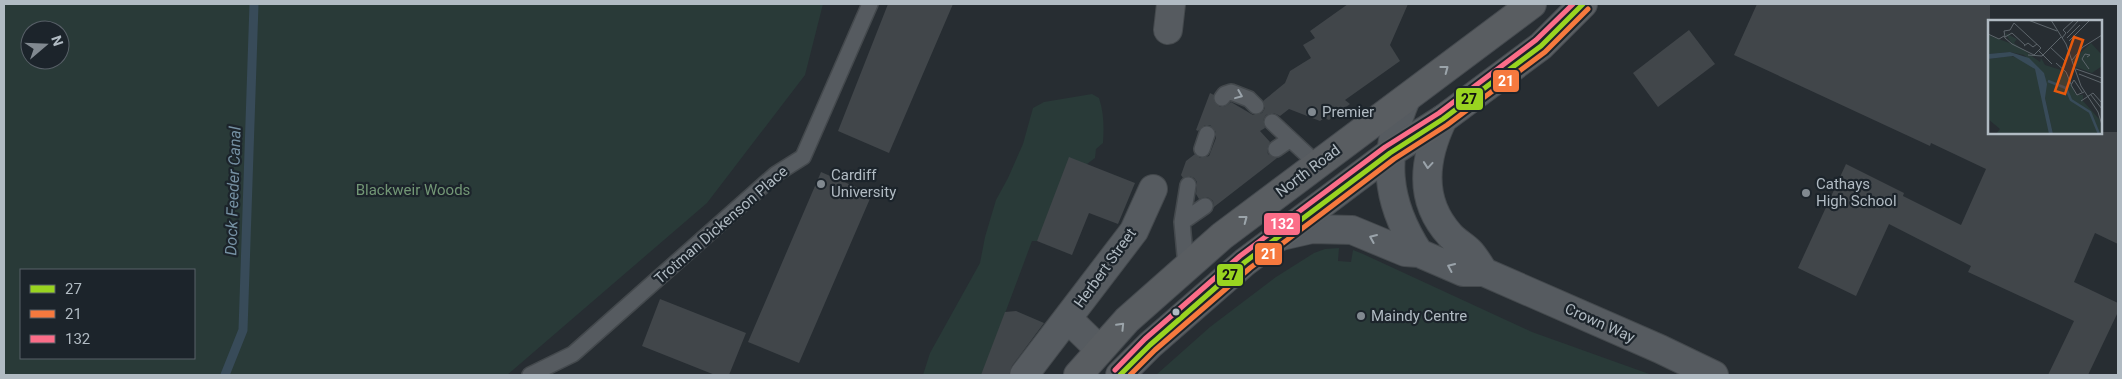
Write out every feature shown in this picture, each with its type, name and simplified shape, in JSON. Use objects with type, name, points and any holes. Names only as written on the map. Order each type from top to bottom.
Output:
[{"type":"main road","name":"North Road","points":[[1078,375],[1099,349],[1132,315],[1186,266],[1317,164],[1532,4]]},
{"type":"main road","points":[[1120,375],[1187,311],[1277,237],[1390,153],[1442,119],[1541,46],[1583,4]]},
{"type":"street","points":[[1406,99],[1397,119],[1390,153],[1390,176],[1396,207],[1404,229],[1419,253]]},
{"type":"street","points":[[1442,119],[1432,141],[1427,166],[1431,201],[1438,217],[1450,235],[1470,252],[1484,272]]},
{"type":"street","name":"Herbert Street","points":[[1024,375],[1134,232],[1153,189]]},
{"type":"street","name":"Crown Way","points":[[1277,237],[1312,229],[1352,230],[1405,252],[1419,253],[1463,272],[1484,272],[1660,349],[1714,375]]},
{"type":"street","name":"Herbert Street","points":[[1068,319],[1099,349]]},
{"type":"lane","name":"Trotman Dickenson Place","points":[[530,375],[573,354],[776,174],[803,156],[870,4]]},
{"type":"lane","points":[[1222,98],[1225,94],[1231,92],[1249,99],[1256,106]]},
{"type":"lane","points":[[1202,149],[1207,134]]},
{"type":"lane","points":[[1277,136],[1317,164]]},
{"type":"lane","points":[[1186,266],[1182,222],[1193,197]]},
{"type":"green space","name":"Blackweir Woods","points":[[4,4],[823,4],[805,75],[707,203],[507,375],[4,375]]},
{"type":"green space","points":[[1092,94],[1099,98],[1101,104],[1103,143],[1096,149],[1095,158],[1087,164],[1037,241],[1032,241],[982,375],[923,375],[930,353],[980,263],[985,237],[996,200],[1023,144],[1033,108],[1044,102]]},
{"type":"green space","name":"Maindy Centre","points":[[1339,248],[1338,261],[1351,262],[1353,250],[1532,332],[1652,375],[1156,375],[1210,327],[1276,277],[1314,253],[1325,249]]},
{"type":"building","points":[[888,4],[953,4],[889,153],[838,131]]},
{"type":"building","points":[[1348,4],[1408,4],[1390,45],[1400,61],[1345,100],[1350,104],[1329,120],[1324,118],[1320,121],[1289,109],[1280,116],[1274,113],[1266,115],[1263,120],[1265,128],[1260,131],[1270,142],[1267,149],[1268,154],[1277,158],[1214,207],[1213,201],[1209,198],[1199,199],[1196,194],[1197,182],[1194,178],[1189,176],[1183,178],[1181,175],[1186,161],[1195,154],[1200,158],[1209,156],[1216,138],[1216,132],[1210,125],[1205,125],[1198,131],[1196,130],[1210,93],[1214,95],[1214,102],[1220,107],[1226,106],[1231,102],[1253,115],[1262,113],[1265,108],[1263,101],[1285,83],[1290,71],[1311,58],[1303,45],[1315,38],[1310,31]]},
{"type":"building","points":[[1757,4],[1990,4],[1990,20],[1988,20],[1988,134],[2102,134],[2102,132],[2118,132],[2118,244],[2095,233],[2074,282],[2118,303],[2118,312],[2088,375],[2048,375],[2074,321],[1968,272],[1971,266],[1889,224],[1856,296],[1798,268],[1846,164],[1904,193],[1903,196],[1961,225],[1986,169],[1931,143],[1930,146],[1734,55]]},
{"type":"building","points":[[1689,30],[1715,64],[1658,107],[1633,73]]},
{"type":"building","points":[[1069,157],[1135,183],[1118,224],[1089,213],[1072,255],[1037,241]]},
{"type":"building","points":[[821,172],[872,194],[799,363],[748,342]]},
{"type":"building","points":[[660,299],[746,333],[729,375],[715,375],[642,346]]},
{"type":"building","points":[[1016,311],[1044,323],[1012,366],[1009,375],[981,375],[1005,312]]},
{"type":"waterway","name":"Dock Feeder Canal","points":[[225,375],[243,330],[254,4]]},
{"type":"transit line","name":"132","points":[[1115,370],[1145,339],[1240,256],[1385,147],[1439,113],[1536,40],[1573,4]]},
{"type":"transit line","name":"27","points":[[1120,375],[1150,345],[1245,262],[1390,153],[1443,119],[1541,46],[1583,4]]},
{"type":"transit line","name":"21","points":[[1130,375],[1155,350],[1250,268],[1394,159],[1447,125],[1545,52],[1588,9]]},
{"type":"place","name":"Premier","points":[[1312,112]]},
{"type":"place","name":"Cardiff University","points":[[821,184]]},
{"type":"place","name":"Cathays High School","points":[[1806,193]]},
{"type":"place","name":"Maindy Centre","points":[[1361,316]]}]
